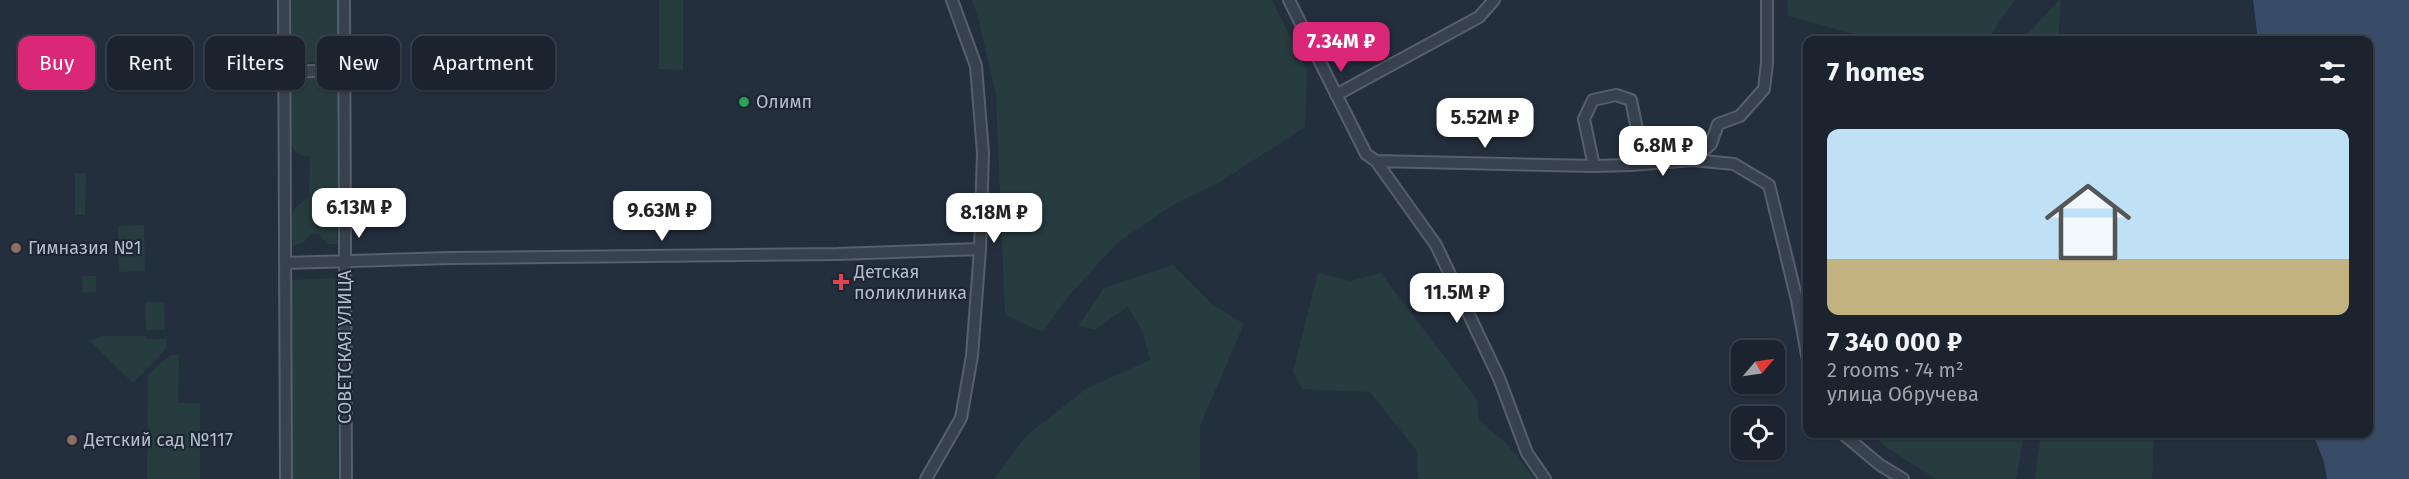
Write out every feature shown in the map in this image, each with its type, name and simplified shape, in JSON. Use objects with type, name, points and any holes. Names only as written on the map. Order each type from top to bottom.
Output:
[{"type":"street","points":[[284,0],[284,36]]},
{"type":"street","name":"СОВЕТСКАЯ УЛИЦА","points":[[344,0],[344,36]]},
{"type":"street","points":[[926,479],[961,418],[972,356],[980,249],[983,153],[975,66],[952,0]]},
{"type":"street","points":[[1288,0],[1366,154],[1376,161],[1436,245],[1499,378],[1527,453],[1545,479]]},
{"type":"street","points":[[1336,95],[1479,17],[1494,0]]},
{"type":"street","points":[[1693,160],[1711,144],[1718,124],[1740,116],[1764,89],[1767,63],[1767,0]]},
{"type":"street","points":[[285,90],[286,479]]},
{"type":"street","name":"СОВЕТСКАЯ УЛИЦА","points":[[344,90],[346,479]]},
{"type":"street","points":[[1594,166],[1584,119],[1593,100],[1616,95],[1630,100],[1637,125],[1642,154],[1631,165]]},
{"type":"street","points":[[1376,161],[1594,166],[1693,160],[1734,164],[1768,184],[1803,333]]},
{"type":"street","points":[[285,263],[837,254],[980,249]]},
{"type":"street","points":[[1848,438],[1880,465],[1903,479]]},
{"type":"green space","points":[[291,0],[337,0],[337,36],[317,36],[317,62],[305,62],[305,36],[291,36]]},
{"type":"green space","points":[[659,0],[683,0],[683,70],[659,69]]},
{"type":"green space","points":[[972,0],[1272,0],[1307,70],[1305,127],[1220,182],[1173,205],[1116,244],[1067,298],[1042,332],[1005,315],[996,96]]},
{"type":"green space","points":[[1787,0],[2015,0],[1990,36],[1860,36],[1788,16]]},
{"type":"green space","points":[[2059,0],[2061,0],[2058,36],[2026,36]]},
{"type":"green space","points":[[317,78],[317,90],[337,90],[337,244],[327,244],[319,234],[311,234],[304,242],[293,246],[292,218],[294,212],[302,202],[309,198],[310,157],[298,154],[290,144],[291,90],[305,90],[305,79]]},
{"type":"green space","points":[[75,173],[86,173],[85,215],[75,215]]},
{"type":"green space","points":[[144,225],[145,271],[119,272],[118,226]]},
{"type":"green space","points":[[1173,265],[1211,303],[1244,324],[1200,426],[1200,479],[994,479],[1026,436],[1087,388],[1150,360],[1143,333],[1128,306],[1095,330],[1078,326],[1104,288]]},
{"type":"green space","points":[[1318,273],[1350,281],[1381,273],[1477,400],[1479,421],[1505,442],[1535,479],[1418,479],[1417,451],[1370,392],[1302,389],[1293,371]]},
{"type":"green space","points":[[82,276],[96,276],[96,292],[83,293]]},
{"type":"green space","points":[[335,278],[338,479],[293,479],[292,280]]},
{"type":"green space","points":[[145,302],[164,302],[165,330],[146,330]]},
{"type":"green space","points":[[103,336],[145,336],[146,339],[166,339],[166,349],[133,383],[90,341]]},
{"type":"green space","points":[[170,355],[179,355],[178,403],[200,403],[200,479],[147,479],[148,375]]},
{"type":"green space","points":[[1877,438],[2023,438],[2016,479],[1936,479],[1886,447]]},
{"type":"green space","points":[[2040,438],[2154,438],[2152,479],[2035,479]]},
{"type":"water","points":[[2253,0],[2409,0],[2409,479],[2327,479],[2324,462],[2315,438],[2373,438],[2373,36],[2258,36]]},
{"type":"place","name":"Олимп","points":[[744,102]]},
{"type":"place","name":"Гимназия №1","points":[[16,248]]},
{"type":"place","name":"Детская поликлиника","points":[[841,282]]},
{"type":"place","name":"Детский сад №117","points":[[72,440]]}]
